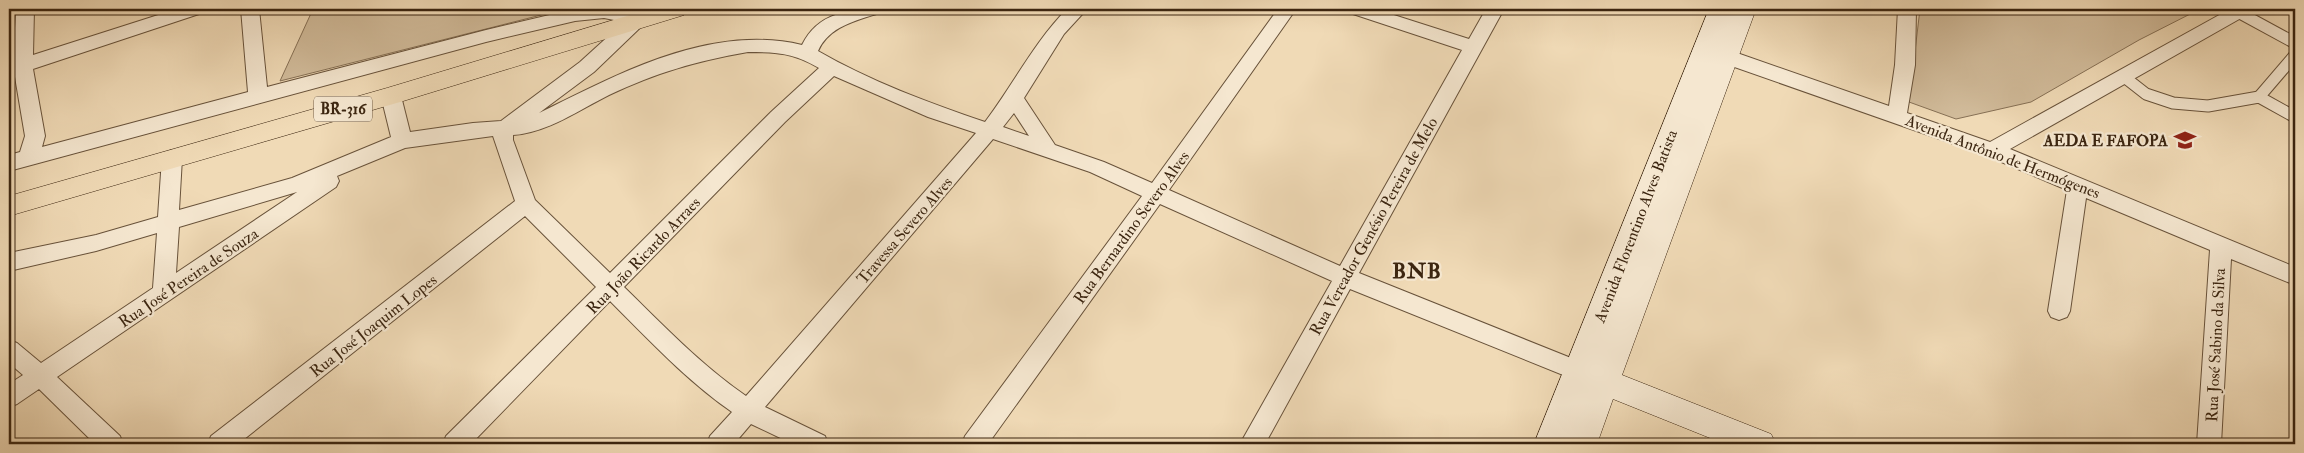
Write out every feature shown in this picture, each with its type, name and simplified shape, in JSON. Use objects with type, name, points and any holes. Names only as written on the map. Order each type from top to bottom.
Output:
[{"type":"highway","name":"BR-316","points":[[9,206],[391,96],[676,9]]},
{"type":"main road","name":"Avenida Florentino Alves Batista","points":[[1716,53],[1721,9]]},
{"type":"main road","name":"Avenida Florentino Alves Batista","points":[[1550,444],[1591,377],[1716,53],[1744,9]]},
{"type":"main road","name":"Avenida Florentino Alves Batista","points":[[1581,444],[1591,377]]},
{"type":"main road","points":[[1591,377],[1760,444]]},
{"type":"street","points":[[9,167],[29,157],[35,136],[18,54],[25,9]]},
{"type":"street","points":[[18,54],[196,9]]},
{"type":"street","points":[[250,9],[258,98]]},
{"type":"street","points":[[808,53],[812,40],[826,26],[873,9]]},
{"type":"street","name":"Rua Bernardino Severo Alves","points":[[974,444],[1156,193],[1286,9]]},
{"type":"street","points":[[1356,9],[1473,47]]},
{"type":"street","points":[[1897,116],[1904,65],[1908,9]]},
{"type":"street","name":"Rua Vereador Genésio Pereira de Melo","points":[[1252,444],[1473,47],[1488,10]]},
{"type":"street","points":[[1992,150],[2241,10]]},
{"type":"street","name":"Travessa Severo Alves","points":[[720,444],[990,130],[1014,98],[1070,11]]},
{"type":"street","points":[[9,163],[486,36],[575,15],[604,12],[620,13],[637,20],[587,67],[504,129],[503,140],[526,204],[670,346],[723,393],[749,411],[816,444]]},
{"type":"street","points":[[9,262],[96,243],[298,184],[402,141],[473,130],[524,127],[544,120],[603,90],[655,68],[710,52],[748,46],[779,46],[808,53],[832,67],[935,112],[1097,167],[1344,277],[1591,377]]},
{"type":"street","name":"Avenida Antônio de Hermógenes","points":[[1716,53],[1992,150],[2295,276]]},
{"type":"street","name":"Rua João Ricardo Arraes","points":[[455,444],[778,117],[832,67]]},
{"type":"street","points":[[391,96],[402,141]]},
{"type":"street","points":[[1014,98],[1048,150]]},
{"type":"street","name":"Rua José Pereira de Souza","points":[[9,398],[367,155]]},
{"type":"street","points":[[164,292],[170,221],[172,158]]},
{"type":"street","points":[[2059,311],[2078,185]]},
{"type":"street","name":"Rua José Joaquim Lopes","points":[[220,444],[526,204]]},
{"type":"street","name":"Rua José Sabino da Silva","points":[[2209,444],[2221,245]]},
{"type":"street","points":[[9,350],[41,376],[110,444]]},
{"type":"lane","points":[[2241,10],[2295,43]]},
{"type":"lane","points":[[2259,98],[2294,57]]},
{"type":"lane","points":[[2123,76],[2146,94],[2173,104],[2208,106],[2259,98],[2295,117]]},
{"type":"shaded area","points":[[313,9],[565,9],[280,81]]},
{"type":"shaded area","points":[[1920,9],[2200,9],[2139,40],[2031,102],[1956,119],[1909,102]]},
{"type":"place","name":"AEDA E FAFOPA","points":[[2185,140]]},
{"type":"district","name":"BNB","points":[[1417,271]]}]
